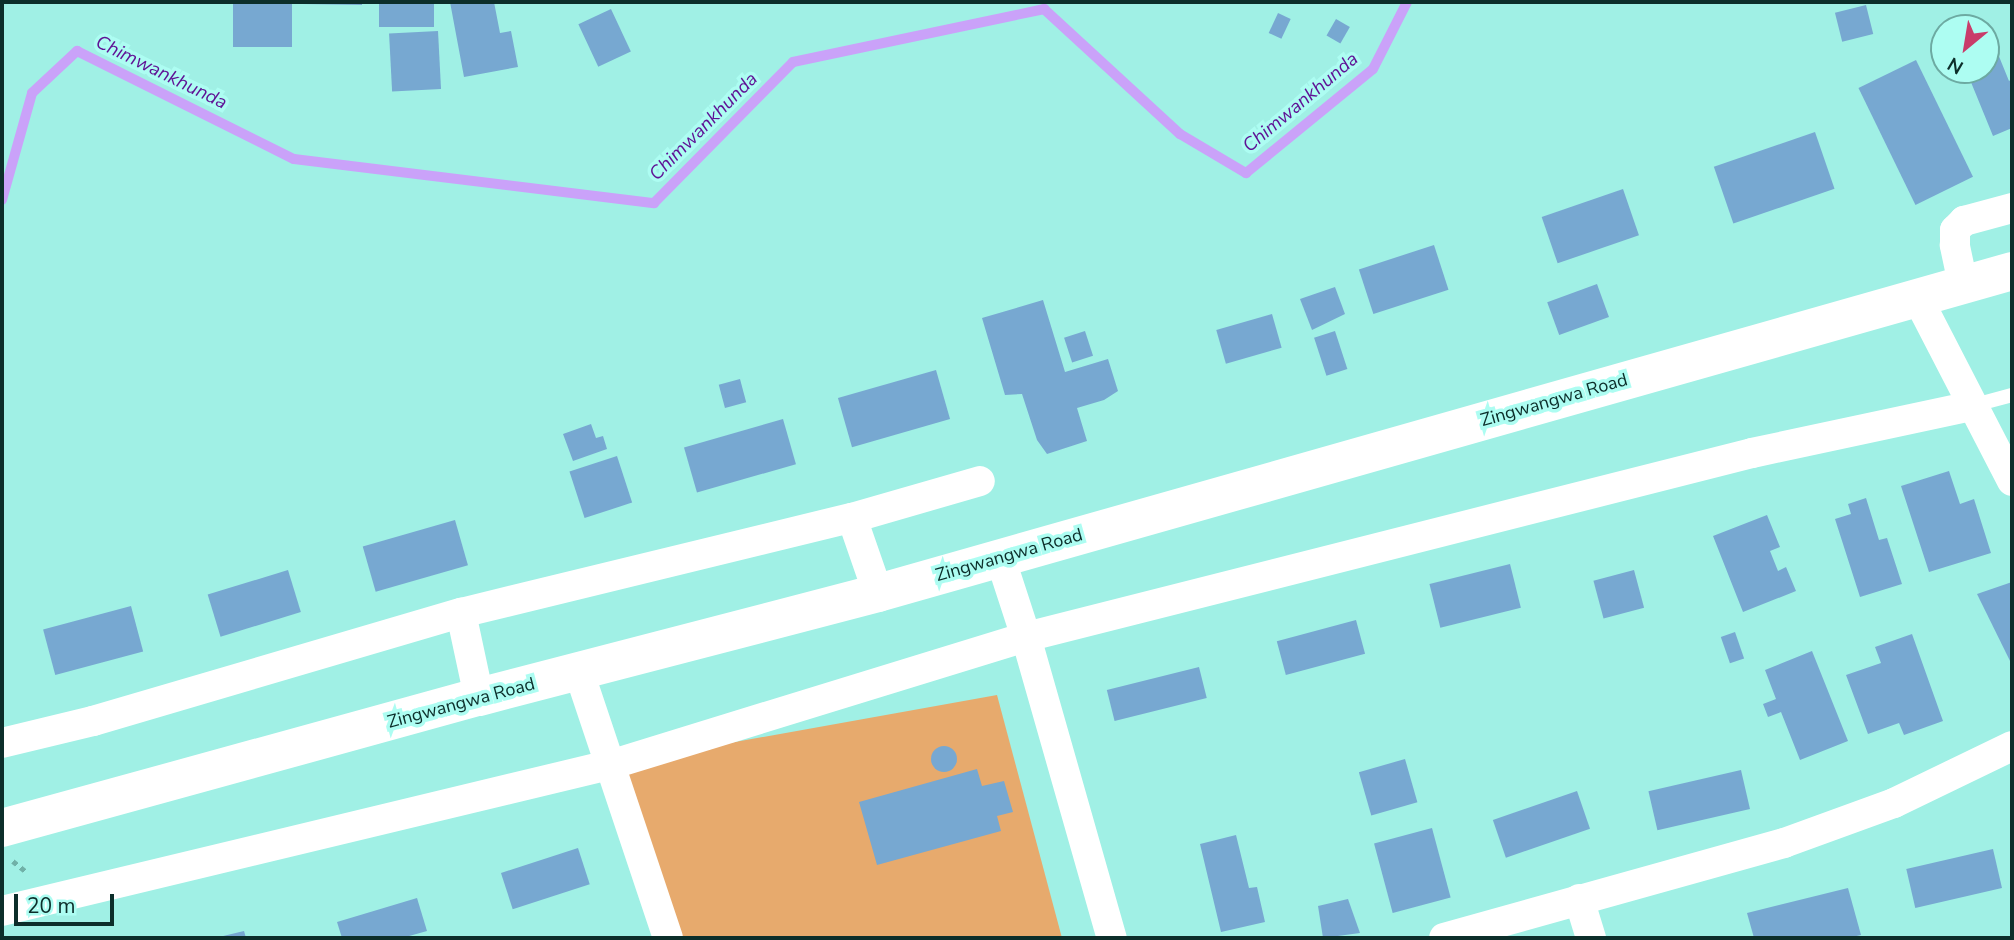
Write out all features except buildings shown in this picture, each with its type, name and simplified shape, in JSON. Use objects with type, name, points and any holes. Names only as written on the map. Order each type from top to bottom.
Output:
[{"type":"street","points":[[1964,284],[1955,245],[1955,230],[1964,221],[2012,208]]},
{"type":"street","name":"Zingwangwa Road","points":[[2,828],[479,697],[878,593],[2012,271]]},
{"type":"street","points":[[1917,297],[2012,481]]},
{"type":"street","points":[[2,911],[612,764],[1026,636],[1666,477],[1752,453],[1971,406]]},
{"type":"street","points":[[2,743],[93,721],[461,613],[852,518],[980,481]]},
{"type":"street","points":[[852,518],[878,593]]},
{"type":"street","points":[[1000,557],[1026,636],[1112,938]]},
{"type":"street","points":[[461,613],[479,697]]},
{"type":"street","points":[[579,672],[612,764],[668,938]]},
{"type":"street","points":[[1444,938],[1579,899],[1700,869],[1784,843],[1894,803],[2012,746]]},
{"type":"street","points":[[1579,899],[1591,938]]},
{"type":"lane","points":[[1971,406],[2012,395]]},
{"type":"shaded area","points":[[997,695],[1062,938],[658,938],[613,764]]},
{"type":"waterway","name":"Chimwankhunda","points":[[2,200],[32,93],[77,51],[294,159],[654,203],[793,62],[1044,9],[1180,134],[1246,173],[1373,69],[1407,2]]}]
